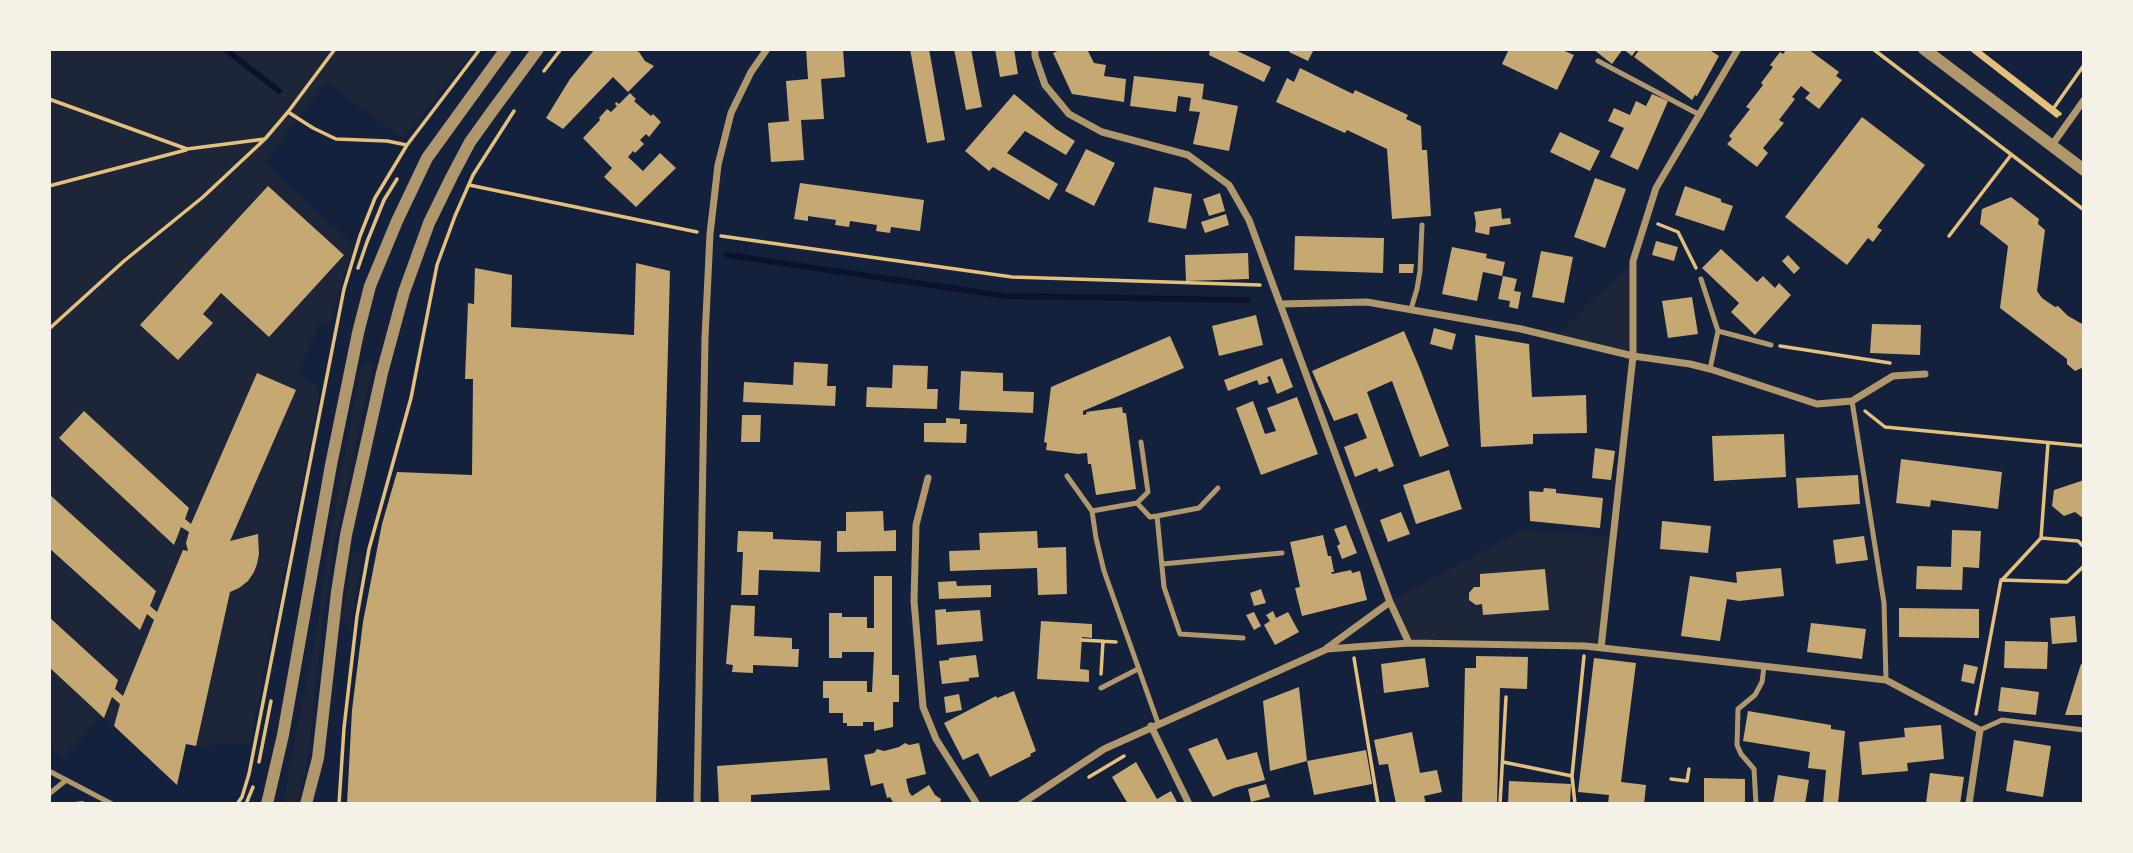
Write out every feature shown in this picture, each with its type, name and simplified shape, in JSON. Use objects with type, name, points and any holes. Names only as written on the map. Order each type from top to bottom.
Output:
[{"type":"street","points":[[267,804],[283,736],[331,465],[370,286],[427,158],[506,49]]},
{"type":"street","points":[[306,804],[318,758],[346,536],[382,373],[404,292],[429,223],[458,165],[493,110],[538,49]]},
{"type":"street","points":[[697,804],[705,352],[710,234],[718,165],[731,113],[751,72],[767,49]]},
{"type":"street","points":[[1035,49],[1045,85],[1069,114],[1102,132],[1188,155],[1229,185],[1249,220],[1390,602],[1409,642]]},
{"type":"street","points":[[1601,648],[1633,356],[1633,261],[1656,188],[1738,49]]},
{"type":"street","points":[[1924,49],[2084,170]]},
{"type":"street","points":[[2052,145],[2084,100]]},
{"type":"street","points":[[1281,304],[1367,302],[1521,329],[1633,356],[1710,369],[1817,404],[1852,401],[1893,376],[1925,374]]},
{"type":"street","points":[[928,478],[916,524],[914,601],[923,707],[936,740],[977,804]]},
{"type":"street","points":[[1021,804],[1104,749],[1327,649],[1390,602]]},
{"type":"street","points":[[1327,649],[1409,642],[1586,646],[1886,680],[1977,729],[1969,804]]},
{"type":"street","points":[[1154,725],[1156,737],[1189,804]]},
{"type":"lane","points":[[1598,61],[1700,115]]},
{"type":"lane","points":[[1410,309],[1418,280],[1422,225]]},
{"type":"lane","points":[[1701,279],[1718,331],[1710,369]]},
{"type":"lane","points":[[1718,331],[1771,345]]},
{"type":"lane","points":[[1852,401],[1884,603],[1886,680]]},
{"type":"lane","points":[[1092,512],[1137,503],[1148,492],[1141,442]]},
{"type":"lane","points":[[1067,476],[1092,512],[1104,571],[1154,725]]},
{"type":"lane","points":[[1137,503],[1150,517],[1157,516],[1199,508],[1219,488]]},
{"type":"lane","points":[[1157,516],[1164,587],[1180,634],[1243,638]]},
{"type":"lane","points":[[1161,564],[1282,553]]},
{"type":"lane","points":[[1756,804],[1754,769],[1737,745],[1738,709],[1755,695],[1762,682],[1764,667]]},
{"type":"lane","points":[[1101,688],[1138,669]]},
{"type":"lane","points":[[1977,729],[2002,720],[2084,730]]},
{"type":"lane","points":[[49,771],[112,804]]},
{"type":"lane","points":[[49,794],[65,780]]},
{"type":"path","points":[[49,329],[124,261],[203,197],[265,139],[335,49]]},
{"type":"path","points":[[237,804],[249,774],[344,289],[360,236],[375,198],[407,145],[480,49]]},
{"type":"path","points":[[537,80],[561,49]]},
{"type":"path","points":[[1873,49],[1924,84],[2084,210]]},
{"type":"path","points":[[1973,49],[2053,109],[2084,65]]},
{"type":"path","points":[[1973,49],[2067,124]]},
{"type":"path","points":[[49,99],[187,149]]},
{"type":"path","points":[[339,804],[344,728],[369,549],[411,398],[437,265],[455,216],[481,161],[521,101]]},
{"type":"path","points":[[288,112],[336,139],[387,141],[407,145]]},
{"type":"path","points":[[49,186],[187,149],[265,139]]},
{"type":"path","points":[[1949,236],[2012,154]]},
{"type":"path","points":[[469,185],[710,234],[1012,277],[1274,286]]},
{"type":"path","points":[[1646,220],[1678,232],[1701,279]]},
{"type":"path","points":[[1771,345],[1900,365]]},
{"type":"path","points":[[1852,401],[1885,427],[2084,446]]},
{"type":"path","points":[[1977,729],[2001,580],[2041,538],[2048,443]]},
{"type":"path","points":[[2041,538],[2078,541],[2084,547]]},
{"type":"path","points":[[2001,580],[2067,582],[2084,566]]},
{"type":"path","points":[[1082,640],[1129,642]]},
{"type":"path","points":[[1101,688],[1103,641]]},
{"type":"path","points":[[1575,804],[1572,776],[1586,646]]},
{"type":"path","points":[[1352,647],[1378,804]]},
{"type":"path","points":[[1500,804],[1506,697]]},
{"type":"path","points":[[1080,782],[1156,737]]},
{"type":"path","points":[[1503,762],[1572,776]]},
{"type":"path","points":[[1671,779],[1687,781],[1689,769]]},
{"type":"path","points":[[71,804],[87,804]]},
{"type":"shaded area","points":[[49,49],[476,49],[403,138],[326,82],[264,162],[353,245],[330,324],[320,323],[296,375],[314,384],[319,396],[250,743],[196,746],[186,744],[177,785],[101,716],[64,758],[49,748]]},
{"type":"shaded area","points":[[1633,261],[1633,356],[1555,337]]},
{"type":"shaded area","points":[[364,362],[373,364],[332,559],[307,766],[297,804],[283,804],[319,616],[329,538]]},
{"type":"shaded area","points":[[1520,531],[1613,536],[1601,648],[1409,643],[1390,602]]},
{"type":"shaded area","points":[[353,552],[362,553],[350,632],[343,616]]},
{"type":"building","points":[[595,49],[633,49],[654,66],[628,92],[613,77],[563,129],[546,118],[570,79]]},
{"type":"building","points":[[806,49],[843,49],[845,77],[821,79],[824,119],[801,120],[804,160],[771,162],[768,123],[789,121],[786,81],[808,79]]},
{"type":"building","points":[[910,49],[929,49],[945,140],[927,143]]},
{"type":"building","points":[[954,49],[971,49],[982,107],[966,110]]},
{"type":"building","points":[[995,49],[1014,49],[1018,74],[1000,77]]},
{"type":"building","points":[[1062,49],[1087,49],[1094,63],[1106,65],[1104,76],[1126,79],[1124,102],[1072,94],[1053,53]]},
{"type":"building","points":[[1210,49],[1233,49],[1271,67],[1264,82],[1209,55]]},
{"type":"building","points":[[1290,49],[1314,49],[1308,61],[1289,52]]},
{"type":"building","points":[[1509,49],[1560,49],[1574,55],[1557,90],[1502,64]]},
{"type":"building","points":[[1593,49],[1623,49],[1612,64]]},
{"type":"building","points":[[1623,49],[1637,49],[1632,56]]},
{"type":"building","points":[[1640,49],[1713,49],[1711,51],[1719,56],[1697,96],[1692,100],[1634,57]]},
{"type":"building","points":[[1787,49],[1808,49],[1839,72],[1836,76],[1842,80],[1819,109],[1805,98],[1810,93],[1801,86],[1779,120],[1784,123],[1763,148],[1768,153],[1757,167],[1727,144],[1732,139],[1729,136],[1750,109],[1746,107],[1763,85],[1761,83],[1773,67],[1770,65],[1780,52],[1783,54]]},
{"type":"building","points":[[1300,68],[1353,94],[1355,90],[1408,115],[1406,119],[1421,126],[1422,150],[1427,150],[1431,216],[1392,219],[1387,149],[1276,102],[1287,78],[1294,82]]},
{"type":"building","points":[[1134,76],[1204,84],[1202,99],[1238,106],[1229,151],[1193,144],[1200,112],[1189,111],[1191,98],[1178,96],[1176,112],[1130,106]]},
{"type":"building","points":[[630,93],[636,99],[634,101],[661,122],[649,137],[646,134],[640,140],[644,144],[628,157],[643,171],[660,153],[676,168],[636,207],[604,177],[612,168],[583,138],[607,109],[611,112],[617,106],[616,102],[619,104]]},
{"type":"building","points":[[1014,94],[1075,141],[1066,155],[1025,131],[1007,153],[1058,184],[1049,200],[993,167],[989,171],[965,151]]},
{"type":"building","points":[[1652,94],[1668,101],[1638,170],[1610,157],[1624,128],[1608,121],[1614,108],[1630,115],[1636,101],[1646,106]]},
{"type":"building","points":[[1862,117],[1925,165],[1877,227],[1882,230],[1873,242],[1868,238],[1847,265],[1785,217]]},
{"type":"building","points":[[1560,132],[1600,151],[1590,171],[1550,152]]},
{"type":"building","points":[[1086,149],[1115,163],[1094,206],[1065,191]]},
{"type":"building","points":[[1595,178],[1626,189],[1605,248],[1574,237]]},
{"type":"building","points":[[800,183],[924,200],[920,231],[891,227],[890,233],[876,231],[877,225],[850,221],[849,227],[835,225],[836,220],[808,216],[808,221],[794,219]]},
{"type":"building","points":[[268,186],[344,255],[269,337],[221,293],[203,314],[213,323],[178,360],[140,325]]},
{"type":"building","points":[[1685,186],[1733,206],[1724,231],[1675,215]]},
{"type":"building","points":[[1154,187],[1192,194],[1186,229],[1148,222]]},
{"type":"building","points":[[1220,193],[1225,211],[1209,216],[1203,199]]},
{"type":"building","points":[[2011,197],[2039,219],[2038,224],[2045,230],[2037,291],[2042,298],[2084,325],[2084,367],[2075,371],[2067,364],[2067,359],[2000,308],[2008,246],[1980,224],[1982,209]]},
{"type":"building","points":[[1501,208],[1502,219],[1510,218],[1511,224],[1490,227],[1489,235],[1475,232],[1474,212]]},
{"type":"building","points":[[1226,214],[1229,225],[1205,233],[1201,222]]},
{"type":"building","points":[[1295,236],[1384,238],[1383,273],[1294,270]]},
{"type":"building","points":[[1656,241],[1678,247],[1674,261],[1652,255]]},
{"type":"building","points":[[1452,247],[1487,254],[1486,258],[1505,262],[1502,276],[1483,272],[1477,301],[1442,294]]},
{"type":"building","points":[[1721,249],[1757,282],[1763,276],[1775,288],[1779,283],[1791,295],[1755,335],[1731,312],[1739,303],[1702,268]]},
{"type":"building","points":[[1541,251],[1573,257],[1564,303],[1532,297]]},
{"type":"building","points":[[1248,253],[1249,279],[1186,281],[1185,255]]},
{"type":"building","points":[[1788,255],[1800,268],[1794,274],[1782,261]]},
{"type":"building","points":[[636,263],[670,271],[656,804],[347,804],[352,710],[363,622],[382,524],[397,472],[472,475],[473,379],[465,379],[468,303],[474,304],[475,268],[512,275],[511,327],[634,335]]},
{"type":"building","points":[[1399,264],[1414,264],[1413,273],[1399,273]]},
{"type":"building","points":[[1503,276],[1517,279],[1514,291],[1521,292],[1518,309],[1509,307],[1510,301],[1498,299]]},
{"type":"building","points":[[1692,297],[1698,334],[1668,338],[1662,301]]},
{"type":"building","points":[[1256,315],[1263,345],[1219,356],[1212,326]]},
{"type":"building","points":[[1872,324],[1921,325],[1920,355],[1870,353]]},
{"type":"building","points":[[1434,328],[1456,334],[1452,350],[1430,344]]},
{"type":"building","points":[[1404,331],[1449,446],[1420,457],[1392,381],[1367,392],[1394,466],[1379,472],[1377,468],[1355,477],[1344,447],[1367,438],[1357,413],[1334,421],[1312,371]]},
{"type":"building","points":[[1475,335],[1529,344],[1532,397],[1586,395],[1587,433],[1533,434],[1533,444],[1481,447]]},
{"type":"building","points":[[1170,336],[1184,368],[1083,411],[1083,415],[1087,414],[1086,412],[1122,407],[1123,413],[1126,413],[1136,489],[1096,495],[1087,453],[1046,450],[1047,443],[1044,442],[1051,387]]},
{"type":"building","points":[[1282,358],[1293,387],[1277,394],[1270,376],[1267,377],[1269,382],[1259,385],[1257,380],[1228,391],[1224,380]]},
{"type":"building","points":[[794,362],[828,364],[827,386],[836,386],[835,406],[743,402],[744,382],[793,385]]},
{"type":"building","points":[[893,365],[928,366],[927,389],[938,389],[937,409],[866,407],[867,387],[892,388]]},
{"type":"building","points":[[961,371],[1003,373],[1003,391],[1034,392],[1033,413],[959,410]]},
{"type":"building","points":[[257,373],[296,390],[230,541],[258,534],[257,564],[248,581],[230,592],[196,746],[186,744],[177,785],[114,726],[120,704],[112,697],[104,718],[49,667],[49,617],[118,680],[115,689],[123,696],[154,620],[147,614],[140,630],[49,548],[49,494],[156,591],[150,606],[157,612],[183,550],[188,551],[186,543],[189,532],[181,527],[174,545],[59,438],[84,411],[189,508],[185,519],[191,524]]},
{"type":"building","points":[[1297,397],[1318,454],[1261,475],[1236,408],[1253,401],[1265,434],[1276,431],[1267,408]]},
{"type":"building","points":[[742,415],[761,415],[760,442],[741,442]]},
{"type":"building","points":[[946,418],[960,419],[960,424],[967,424],[966,443],[924,442],[924,423],[946,423]]},
{"type":"building","points":[[1784,434],[1786,477],[1714,481],[1712,436]]},
{"type":"building","points":[[1595,448],[1615,451],[1611,480],[1592,478]]},
{"type":"building","points":[[1901,459],[2002,472],[1998,509],[1931,500],[1930,507],[1896,503]]},
{"type":"building","points":[[1449,470],[1462,509],[1416,524],[1403,485]]},
{"type":"building","points":[[1858,475],[1860,504],[1798,508],[1796,478]]},
{"type":"building","points":[[2084,480],[2084,519],[2075,512],[2064,516],[2052,506],[2054,490]]},
{"type":"building","points":[[1544,488],[1556,489],[1556,493],[1603,498],[1600,528],[1530,521],[1529,491],[1543,492]]},
{"type":"building","points":[[883,511],[884,531],[896,530],[896,551],[837,552],[837,531],[846,531],[846,512]]},
{"type":"building","points":[[1401,512],[1410,534],[1388,542],[1380,520]]},
{"type":"building","points":[[1662,521],[1711,526],[1708,553],[1660,549]]},
{"type":"building","points":[[1346,525],[1357,553],[1342,559],[1334,529]]},
{"type":"building","points":[[1952,530],[1981,531],[1979,568],[1963,567],[1962,590],[1916,589],[1917,566],[1951,567]]},
{"type":"building","points":[[738,531],[773,532],[773,539],[821,541],[820,572],[759,570],[758,595],[741,595],[743,552],[737,552]]},
{"type":"building","points":[[1037,531],[1038,548],[1066,547],[1067,594],[1038,595],[1037,568],[950,571],[949,551],[980,550],[979,533]]},
{"type":"building","points":[[1323,535],[1328,556],[1331,556],[1334,572],[1331,572],[1332,574],[1360,571],[1367,600],[1302,616],[1295,588],[1300,587],[1290,542]]},
{"type":"building","points":[[1864,536],[1868,560],[1836,564],[1833,540]]},
{"type":"building","points":[[1781,568],[1784,596],[1739,601],[1727,599],[1720,641],[1681,636],[1690,576],[1737,583],[1736,572]]},
{"type":"building","points":[[1545,569],[1549,610],[1483,615],[1482,604],[1476,605],[1469,600],[1469,593],[1474,587],[1480,587],[1480,574]]},
{"type":"building","points":[[874,576],[892,576],[892,675],[899,675],[899,702],[893,702],[893,727],[874,731],[874,722],[863,722],[863,726],[847,726],[847,723],[843,723],[843,713],[829,713],[829,698],[823,698],[823,681],[867,681],[867,692],[872,692],[874,652],[842,652],[842,658],[829,658],[829,613],[842,613],[842,617],[867,617],[867,628],[874,628]]},
{"type":"building","points":[[956,581],[957,586],[991,585],[991,597],[939,599],[938,582]]},
{"type":"building","points":[[1261,589],[1266,603],[1254,606],[1250,593]]},
{"type":"building","points":[[731,605],[755,606],[754,636],[792,638],[792,649],[799,649],[798,667],[753,665],[753,673],[732,672],[733,665],[726,664]]},
{"type":"building","points":[[1899,608],[1979,609],[1979,638],[1899,637]]},
{"type":"building","points":[[946,609],[946,612],[980,610],[983,641],[937,645],[935,610]]},
{"type":"building","points":[[1273,611],[1276,618],[1288,612],[1299,632],[1275,645],[1264,625],[1270,621],[1266,615]]},
{"type":"building","points":[[1254,612],[1261,626],[1254,630],[1246,615]]},
{"type":"building","points":[[2075,616],[2077,642],[2052,644],[2050,618]]},
{"type":"building","points":[[1041,621],[1092,624],[1092,638],[1082,637],[1080,669],[1089,670],[1089,682],[1037,679]]},
{"type":"building","points":[[1811,623],[1866,629],[1862,659],[1807,652]]},
{"type":"building","points":[[2005,641],[2048,642],[2047,669],[2004,668]]},
{"type":"building","points":[[976,655],[979,677],[942,684],[939,661]]},
{"type":"building","points":[[1476,656],[1528,657],[1527,689],[1500,688],[1497,804],[1462,804],[1465,668],[1476,668]]},
{"type":"building","points":[[1425,658],[1429,687],[1384,693],[1381,664]]},
{"type":"building","points":[[1594,658],[1636,663],[1621,782],[1646,785],[1644,804],[1608,804],[1609,795],[1578,792]]},
{"type":"building","points":[[1964,664],[1978,667],[1974,684],[1961,681]]},
{"type":"building","points":[[2081,664],[2084,665],[2084,715],[2065,715]]},
{"type":"building","points":[[1299,687],[1307,761],[1270,771],[1263,701]]},
{"type":"building","points":[[2001,687],[2039,692],[2036,715],[1998,711]]},
{"type":"building","points":[[1014,691],[1036,751],[990,777],[978,753],[963,760],[944,723],[996,696],[997,698]]},
{"type":"building","points":[[959,694],[962,710],[946,713],[944,697]]},
{"type":"building","points":[[1748,711],[1831,725],[1831,729],[1845,731],[1838,804],[1823,804],[1826,770],[1808,768],[1810,752],[1743,741]]},
{"type":"building","points":[[1941,725],[1944,759],[1907,763],[1908,771],[1862,775],[1859,742],[1905,737],[1904,728]]},
{"type":"building","points":[[1412,732],[1420,773],[1437,770],[1442,792],[1424,796],[1426,804],[1396,804],[1388,764],[1379,765],[1374,740]]},
{"type":"building","points":[[1217,738],[1227,760],[1257,752],[1265,780],[1213,797],[1188,749]]},
{"type":"building","points":[[2014,740],[2051,746],[2043,797],[2006,791]]},
{"type":"building","points":[[905,743],[919,743],[926,774],[906,779],[909,792],[912,796],[929,785],[941,799],[940,804],[894,804],[890,797],[887,798],[883,783],[871,786],[864,755],[874,753],[877,749],[884,751],[899,747]]},
{"type":"building","points":[[1366,750],[1372,784],[1314,795],[1307,761]]},
{"type":"building","points":[[827,758],[830,790],[751,795],[751,804],[719,804],[717,766]]},
{"type":"building","points":[[1136,762],[1157,799],[1171,791],[1178,804],[1128,804],[1112,777]]},
{"type":"building","points":[[1930,773],[1964,777],[1960,804],[1926,803]]},
{"type":"building","points":[[1778,775],[1809,780],[1805,804],[1773,804]]},
{"type":"building","points":[[1704,778],[1745,779],[1745,804],[1704,804]]},
{"type":"building","points":[[1509,781],[1571,784],[1570,804],[1508,804]]},
{"type":"building","points":[[1266,784],[1270,797],[1251,802],[1248,789]]},
{"type":"waterway","points":[[225,49],[279,91]]},
{"type":"waterway","points":[[727,255],[1005,296],[1247,300]]}]
